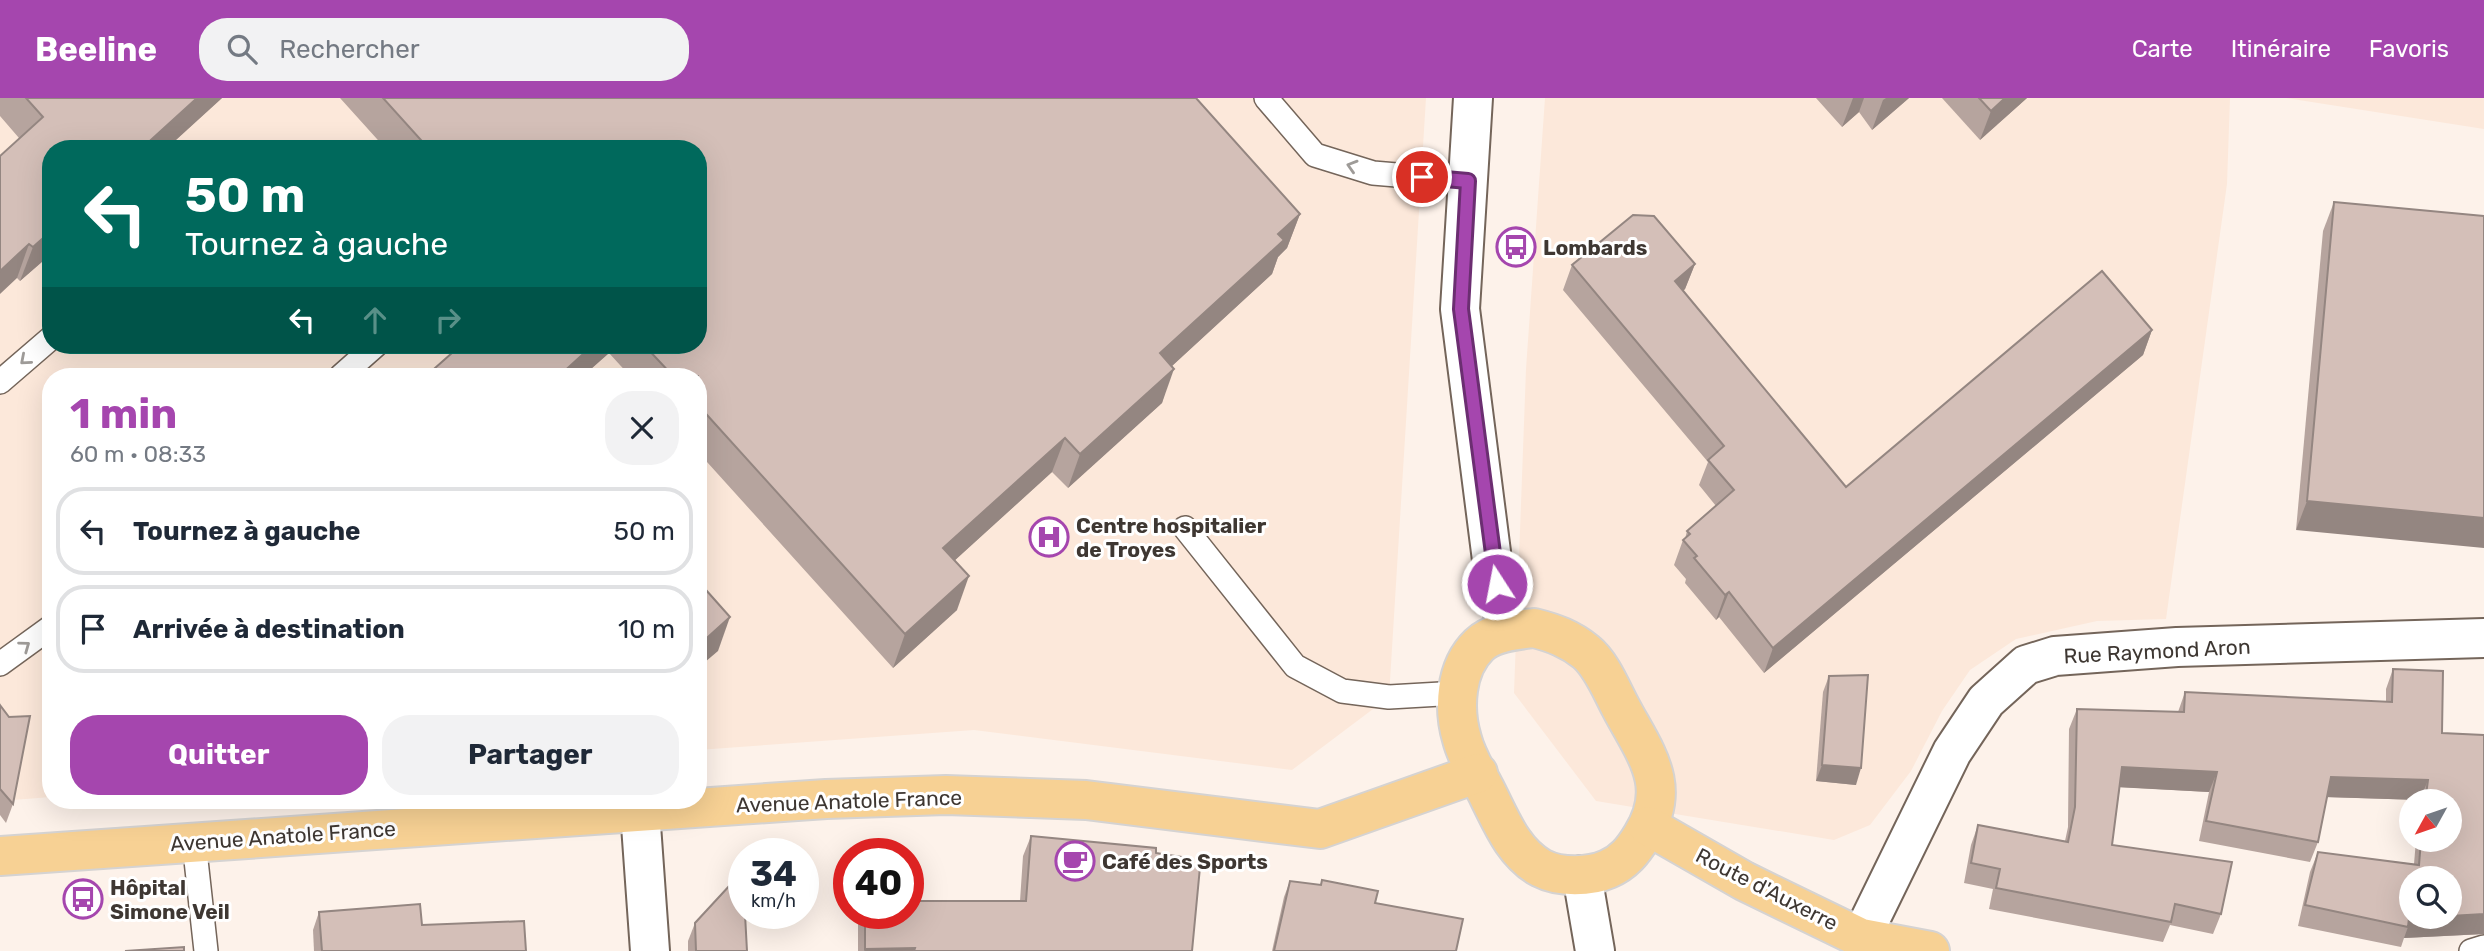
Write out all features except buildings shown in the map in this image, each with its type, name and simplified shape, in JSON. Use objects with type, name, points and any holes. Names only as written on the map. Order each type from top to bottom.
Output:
[{"type":"main road","points":[[1534,628],[1559,634],[1589,654],[1655,774],[1658,803],[1648,826],[1625,859],[1607,869],[1582,875],[1542,869],[1525,855],[1510,839],[1462,741],[1457,712],[1461,675],[1479,644],[1507,631],[1534,628]]},
{"type":"main road","name":"Avenue Anatole France","points":[[707,807],[946,795],[1086,800],[1320,829],[1478,773]]},
{"type":"main road","name":"Avenue Anatole France","points":[[0,856],[671,809]]},
{"type":"main road","name":"Route d'Auxerre","points":[[1648,826],[1744,881],[1861,938],[1930,951]]},
{"type":"street","points":[[1473,98],[1461,309],[1492,560],[1507,631]]},
{"type":"street","name":"Rue Raymond Aron","points":[[1861,938],[1952,752],[1986,701],[2026,665],[2055,656],[2178,647],[2484,638]]},
{"type":"street","points":[[640,811],[650,951]]},
{"type":"street","points":[[1582,875],[1595,951]]},
{"type":"lane","points":[[1266,98],[1315,155],[1373,173],[1468,181]]},
{"type":"lane","points":[[0,382],[42,346]]},
{"type":"lane","points":[[350,368],[366,354]]},
{"type":"lane","points":[[1185,528],[1294,666],[1342,691],[1389,697],[1458,693]]},
{"type":"lane","points":[[0,664],[42,634]]},
{"type":"lane","points":[[194,842],[206,951]]},
{"type":"lane","points":[[2471,951],[2484,947]]},
{"type":"shaded area","name":"Centre hospitalier de Troyes","points":[[0,98],[1426,98],[1389,697],[1292,770],[974,730],[707,749],[707,368],[42,368],[42,798],[0,801]]},
{"type":"shaded area","points":[[1545,98],[2230,98],[2227,184],[2166,619],[2097,621],[2016,639],[1970,670],[1942,711],[1911,771],[1870,825],[1834,840],[1596,801],[1514,693],[1526,369]]},
{"type":"shaded area","points":[[2286,98],[2484,98],[2484,129]]},
{"type":"place","name":"Lombards","points":[[1516,247]]},
{"type":"place","name":"Centre hospitalier de Troyes","points":[[1049,537]]},
{"type":"place","name":"Café des Sports","points":[[1075,861]]},
{"type":"place","name":"Hôpital Simone Veil","points":[[83,899]]},
{"type":"route","points":[[1422,177],[1468,181],[1461,309],[1497,584]]}]
